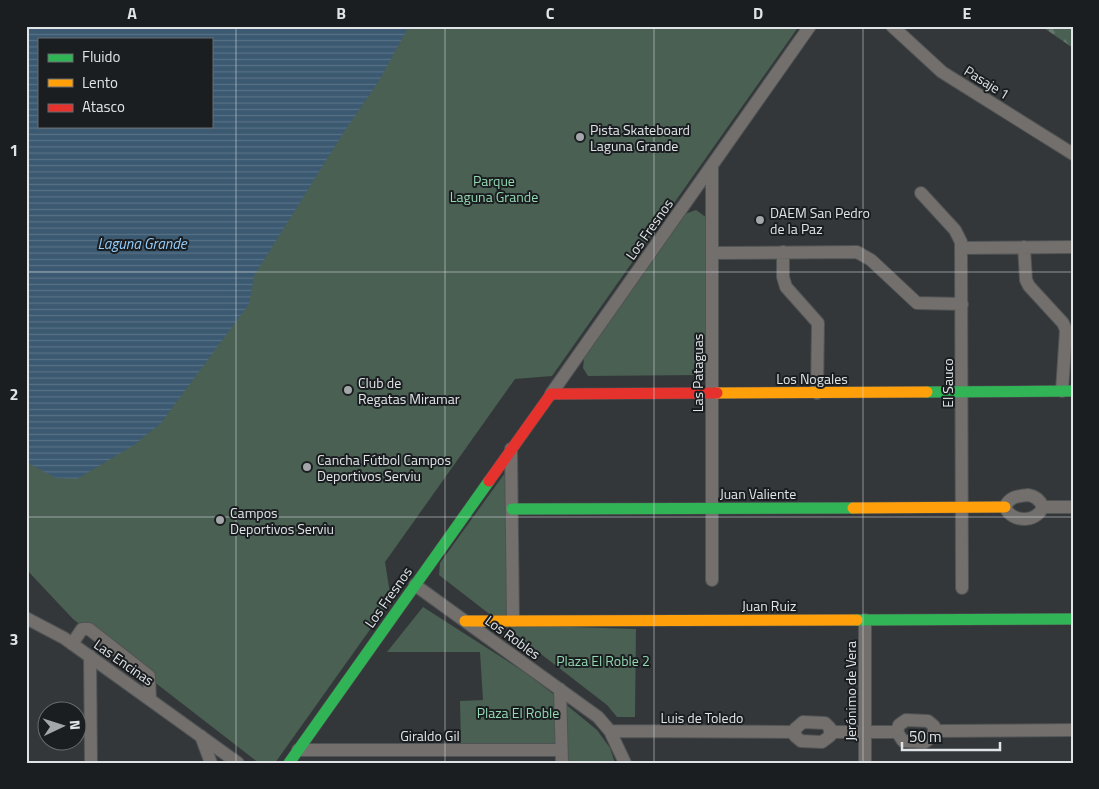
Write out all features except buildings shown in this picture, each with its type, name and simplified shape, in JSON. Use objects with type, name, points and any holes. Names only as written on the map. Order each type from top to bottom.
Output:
[{"type":"street","name":"Los Fresnos","points":[[289,763],[810,26]]},
{"type":"street","name":"Pasaje 1","points":[[892,26],[942,72],[1073,154]]},
{"type":"street","name":"Las Pataguas","points":[[712,167],[712,580]]},
{"type":"street","name":"El Sauco","points":[[921,193],[956,230],[961,248],[962,588]]},
{"type":"street","points":[[1024,247],[1026,280],[1029,286],[1063,323],[1066,330],[1067,391]]},
{"type":"street","points":[[961,248],[1073,247]]},
{"type":"street","points":[[783,252],[783,277],[786,287],[818,323],[818,393]]},
{"type":"street","points":[[712,253],[857,252],[871,260],[918,303],[962,304]]},
{"type":"street","name":"Los Nogales","points":[[551,394],[1067,391]]},
{"type":"street","points":[[511,449],[513,621]]},
{"type":"street","name":"Juan Valiente","points":[[1005,507],[1010,499],[1019,496],[1034,497],[1043,507]]},
{"type":"street","name":"Juan Valiente","points":[[512,510],[1005,507]]},
{"type":"street","name":"Juan Valiente","points":[[1005,507],[1011,515],[1024,519],[1034,517],[1043,507],[1073,507]]},
{"type":"street","name":"Los Robles","points":[[415,585],[598,717],[610,731],[625,763]]},
{"type":"street","name":"Las Encinas","points":[[26,618],[90,656],[238,763]]},
{"type":"street","name":"Juan Ruiz","points":[[465,621],[1073,619]]},
{"type":"street","name":"Jerónimo de Vera","points":[[864,620],[865,763]]},
{"type":"street","points":[[72,644],[82,629],[89,629],[149,676],[150,699]]},
{"type":"street","points":[[90,656],[91,763]]},
{"type":"street","points":[[560,689],[562,756]]},
{"type":"street","points":[[897,732],[899,725],[906,720],[924,720],[931,723],[935,731],[1073,730]]},
{"type":"street","name":"Luis de Toledo","points":[[794,732],[799,723],[821,722],[828,725],[831,732]]},
{"type":"street","name":"Luis de Toledo","points":[[610,731],[794,732]]},
{"type":"street","name":"Luis de Toledo","points":[[831,732],[897,732],[900,739],[907,742],[925,742],[932,738],[935,731]]},
{"type":"street","name":"Luis de Toledo","points":[[794,732],[797,739],[804,742],[825,741],[831,732]]},
{"type":"street","points":[[202,736],[211,763]]},
{"type":"street","name":"Giraldo Gil","points":[[298,750],[412,756],[562,756]]},
{"type":"green space","name":"Parque Laguna Grande","points":[[26,26],[799,26],[552,376],[515,379],[385,562],[391,600],[275,763],[259,763],[73,619],[26,569]]},
{"type":"green space","points":[[1041,26],[1073,26],[1073,48]]},
{"type":"green space","points":[[696,210],[707,218],[707,371],[701,375],[588,376],[583,368],[584,358],[685,214]]},
{"type":"green space","name":"Plaza El Roble 2","points":[[510,466],[510,625],[636,629],[635,717],[617,717],[607,705],[439,575],[440,563]]},
{"type":"green space","name":"Plaza El Roble","points":[[423,607],[526,673],[552,693],[597,730],[610,748],[615,763],[565,763],[565,750],[461,746],[460,701],[483,700],[480,652],[387,652]]},
{"type":"water","name":"Laguna Grande","points":[[26,26],[409,26],[380,79],[342,135],[254,276],[249,304],[161,423],[134,445],[77,479],[56,478],[26,462]]},
{"type":"traffic: fast","points":[[927,392],[1073,391]]},
{"type":"traffic: fast","points":[[289,763],[489,481]]},
{"type":"traffic: fast","points":[[512,509],[853,508]]},
{"type":"traffic: fast","points":[[857,620],[1073,619]]},
{"type":"traffic: slow","points":[[717,393],[927,392]]},
{"type":"traffic: slow","points":[[853,508],[1005,507]]},
{"type":"traffic: slow","points":[[465,621],[857,620]]},
{"type":"traffic: jam","points":[[489,481],[551,394],[717,393]]},
{"type":"place","name":"Pista Skateboard Laguna Grande","points":[[580,137]]},
{"type":"place","name":"DAEM San Pedro de la Paz","points":[[760,220]]},
{"type":"place","name":"Club de Regatas Miramar","points":[[348,390]]},
{"type":"place","name":"Cancha Fútbol Campos Deportivos Serviu","points":[[307,467]]},
{"type":"place","name":"Campos Deportivos Serviu","points":[[220,520]]}]
